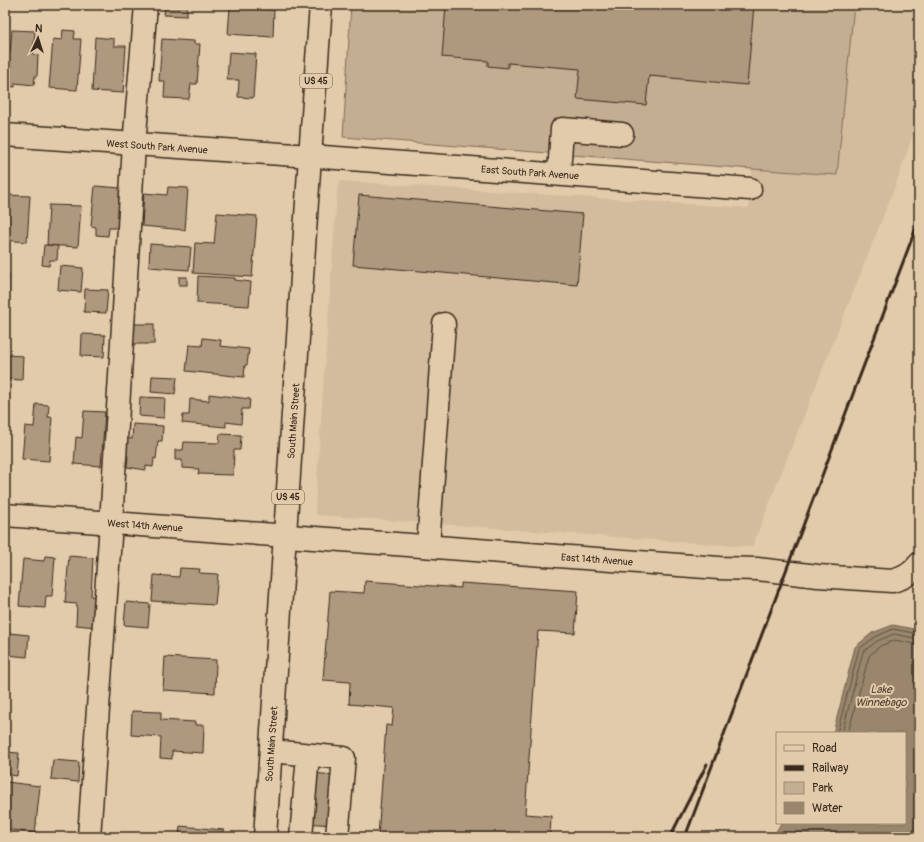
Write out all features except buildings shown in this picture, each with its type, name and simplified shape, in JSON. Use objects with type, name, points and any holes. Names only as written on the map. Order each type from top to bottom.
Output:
[{"type":"street","points":[[89,837],[111,523],[134,145],[146,5]]},
{"type":"street","name":"South Main Street","points":[[265,837],[321,5]]},
{"type":"street","points":[[559,174],[562,129],[622,134]]},
{"type":"street","name":"West South Park Avenue","points":[[5,135],[310,156]]},
{"type":"street","name":"East South Park Avenue","points":[[310,156],[750,189]]},
{"type":"street","points":[[428,546],[444,324]]},
{"type":"street","name":"West 14th Avenue","points":[[5,515],[285,536]]},
{"type":"street","name":"East 14th Avenue","points":[[285,536],[719,568],[757,569],[812,576],[892,581],[902,578],[914,569]]},
{"type":"street","points":[[271,751],[344,758],[338,837]]},
{"type":"street","points":[[301,837],[308,755]]},
{"type":"shaded area","points":[[854,5],[919,5],[919,117],[896,184],[752,547],[316,515],[315,506],[337,191],[340,181],[749,208],[752,169],[837,174]]},
{"type":"green space","points":[[351,5],[854,5],[837,175],[343,137]]},
{"type":"water","name":"Lake Winnebago","points":[[893,625],[919,630],[919,837],[773,837],[780,824],[906,824],[906,732],[833,732],[855,647],[872,633]]},
{"type":"railway","points":[[685,837],[919,220]]},
{"type":"railway","points":[[670,837],[707,764]]}]
